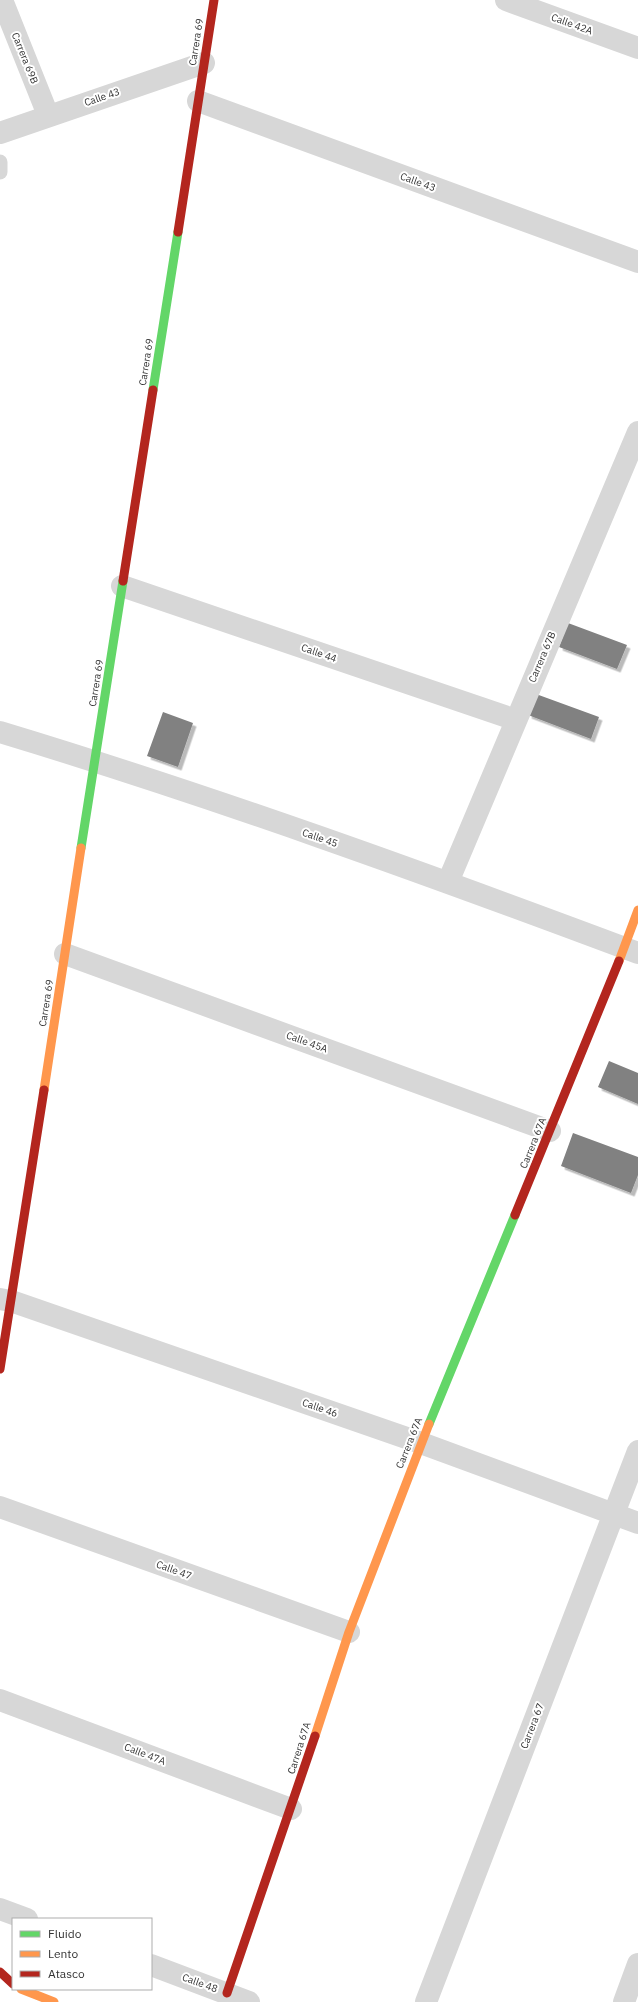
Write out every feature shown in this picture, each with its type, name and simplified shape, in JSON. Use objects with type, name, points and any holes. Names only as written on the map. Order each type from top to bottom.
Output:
[{"type":"street","name":"Carrera 69B","points":[[2,0],[48,115]]},
{"type":"street","name":"Carrera 69","points":[[0,1369],[5,1300],[65,954],[214,0]]},
{"type":"street","name":"Calle 42A","points":[[506,0],[638,48]]},
{"type":"street","name":"Calle 43","points":[[0,133],[48,115],[204,63]]},
{"type":"street","name":"Calle 43","points":[[198,101],[638,262]]},
{"type":"street","name":"Carrera 67B","points":[[448,882],[638,432]]},
{"type":"street","name":"Calle 44","points":[[122,586],[516,720]]},
{"type":"street","name":"Calle 45","points":[[0,732],[95,761],[448,882],[631,951]]},
{"type":"street","name":"Carrera 67A","points":[[227,1993],[291,1809],[349,1632],[421,1443],[550,1131],[631,951],[638,910]]},
{"type":"street","name":"Calle 45A","points":[[65,954],[550,1131]]},
{"type":"street","name":"Calle 46","points":[[5,1300],[421,1443],[638,1523]]},
{"type":"street","name":"Carrera 67","points":[[426,2002],[638,1451]]},
{"type":"street","name":"Calle 47","points":[[0,1507],[349,1632]]},
{"type":"street","name":"Calle 47A","points":[[0,1700],[291,1809]]},
{"type":"street","points":[[0,1909],[23,1918]]},
{"type":"street","points":[[624,2002],[638,1964]]},
{"type":"street","name":"Calle 48","points":[[152,1965],[249,2002]]},
{"type":"street","points":[[0,1972],[12,1984]]},
{"type":"street","points":[[0,1982],[12,1985]]},
{"type":"street","points":[[24,1990],[54,2002]]},
{"type":"lane","points":[[0,162],[0,172]]},
{"type":"building","points":[[568,623],[627,645],[617,669],[559,647]]},
{"type":"building","points":[[536,694],[599,717],[591,739],[528,715]]},
{"type":"building","points":[[163,712],[193,723],[178,767],[147,756]]},
{"type":"building","points":[[609,1061],[638,1073],[638,1104],[598,1087]]},
{"type":"building","points":[[573,1133],[638,1157],[638,1175],[631,1193],[561,1166]]},
{"type":"traffic: fast","points":[[153,390],[178,232]]},
{"type":"traffic: fast","points":[[81,848],[123,581]]},
{"type":"traffic: fast","points":[[429,1424],[515,1215]]},
{"type":"traffic: slow","points":[[44,1090],[81,848]]},
{"type":"traffic: slow","points":[[619,961],[638,910]]},
{"type":"traffic: slow","points":[[315,1736],[349,1632],[429,1424]]},
{"type":"traffic: slow","points":[[24,1990],[54,2002]]},
{"type":"traffic: jam","points":[[178,232],[214,0]]},
{"type":"traffic: jam","points":[[123,581],[153,390]]},
{"type":"traffic: jam","points":[[515,1215],[619,961]]},
{"type":"traffic: jam","points":[[0,1369],[44,1090]]},
{"type":"traffic: jam","points":[[227,1993],[315,1736]]},
{"type":"traffic: jam","points":[[0,1972],[12,1983]]}]
